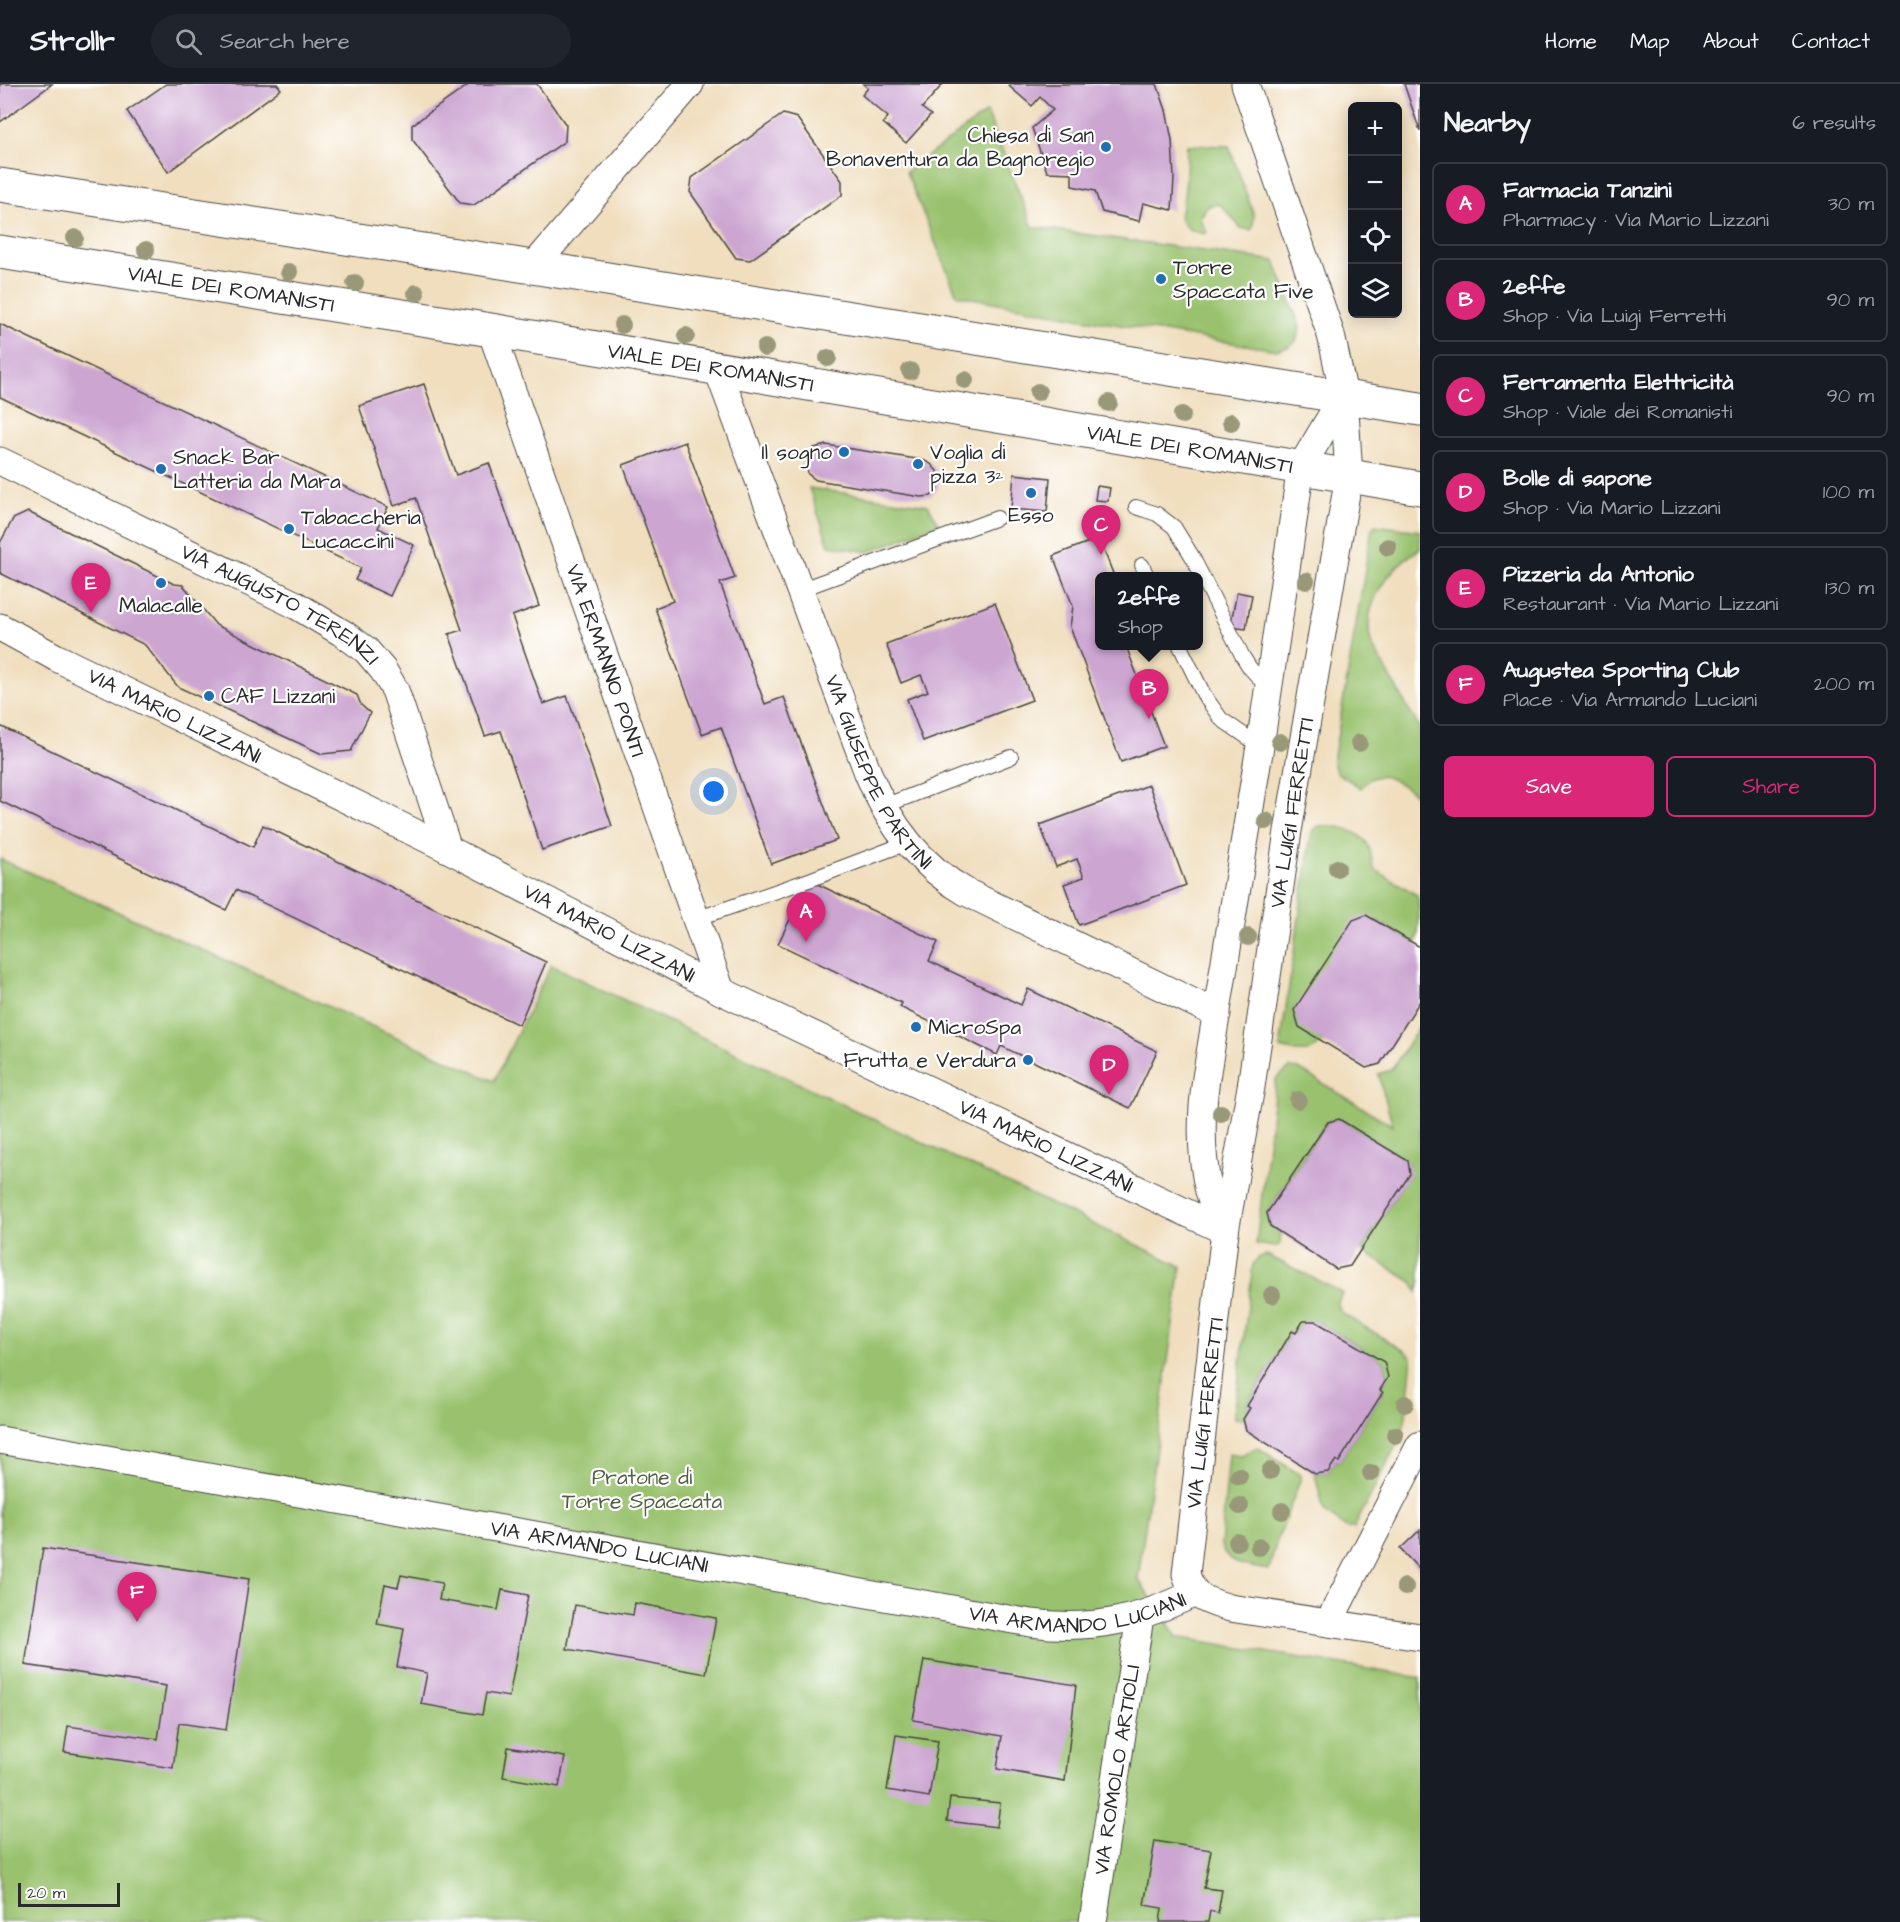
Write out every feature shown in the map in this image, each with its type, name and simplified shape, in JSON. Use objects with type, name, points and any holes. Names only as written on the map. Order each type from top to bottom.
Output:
[{"type":"street","points":[[532,267],[690,84]]},
{"type":"street","name":"VIA LUIGI FERRETTI","points":[[1195,1593],[1186,1574],[1225,1231],[1251,1087],[1288,831],[1348,476],[1344,395],[1331,335],[1245,84]]},
{"type":"street","points":[[0,185],[1344,395],[1420,409]]},
{"type":"street","name":"VIALE DEI ROMANISTI","points":[[0,252],[491,330],[1420,488]]},
{"type":"street","name":"VIA ERMANNO PONTI","points":[[491,330],[721,991]]},
{"type":"street","name":"VIA GIUSEPPE PARTINI","points":[[718,370],[868,773],[884,806],[907,843],[931,868],[966,892],[1216,1014]]},
{"type":"street","points":[[1301,467],[1344,395]]},
{"type":"street","name":"VIA AUGUSTO TERENZI","points":[[0,461],[294,604],[366,650],[383,670],[395,690],[448,849]]},
{"type":"street","name":"VIA LUIGI FERRETTI","points":[[1225,1231],[1208,1188],[1202,1131],[1206,1078],[1260,746],[1301,467]]},
{"type":"street","name":"VIA MARIO LIZZANI","points":[[0,627],[57,658],[448,849],[721,991],[1225,1231]]},
{"type":"street","name":"VIA ARMANDO LUCIANI","points":[[0,1440],[1031,1623],[1088,1626],[1112,1623],[1140,1617],[1195,1593]]},
{"type":"street","points":[[1329,1622],[1420,1445]]},
{"type":"street","points":[[1195,1593],[1230,1608],[1420,1636]]},
{"type":"street","name":"VIA ROMOLO ARTIOLI","points":[[1093,1922],[1140,1617]]},
{"type":"lane","points":[[1136,507],[1157,514],[1174,526],[1200,572]]},
{"type":"lane","points":[[799,590],[997,518]]},
{"type":"lane","points":[[1203,578],[1243,657],[1268,688]]},
{"type":"lane","name":"VIA LUIGI FERRETTI","points":[[1182,650],[1203,695],[1217,714],[1235,731],[1260,746]]},
{"type":"lane","points":[[884,806],[1011,757]]},
{"type":"lane","points":[[696,919],[907,843]]},
{"type":"green space","points":[[987,112],[1033,227],[1275,261],[1300,327],[1296,341],[1288,347],[1276,350],[1077,318],[957,295],[906,172]]},
{"type":"green space","points":[[1187,145],[1229,146],[1254,215],[1251,230],[1241,228],[1221,205],[1208,207],[1200,219],[1207,232],[1205,234],[1185,226],[1180,215],[1186,184]]},
{"type":"green space","points":[[809,488],[928,505],[939,524],[868,552],[829,545]]},
{"type":"green space","points":[[1375,525],[1420,531],[1420,549],[1388,577],[1373,603],[1369,631],[1372,645],[1420,729],[1420,797],[1390,778],[1382,776],[1368,781],[1361,788],[1336,772],[1333,762],[1372,528]]},
{"type":"green space","points":[[1319,826],[1346,829],[1364,840],[1369,848],[1374,869],[1417,895],[1419,927],[1415,944],[1378,921],[1365,926],[1324,1041],[1313,1050],[1299,1052],[1280,1048],[1311,836],[1313,830]]},
{"type":"green space","name":"Pratone di Torre Spaccata","points":[[0,859],[494,1081],[551,965],[1181,1266],[1138,1579],[1177,1637],[1420,1678],[1420,1922],[0,1922]]},
{"type":"green space","points":[[1420,1025],[1420,1281],[1418,1292],[1412,1282],[1361,1250],[1409,1175],[1408,1162],[1339,1119],[1327,1122],[1267,1213],[1270,1226],[1281,1233],[1280,1244],[1275,1247],[1256,1244],[1276,1079],[1290,1068],[1299,1069],[1393,1126],[1378,1074],[1391,1070]]},
{"type":"green space","points":[[1267,1255],[1343,1293],[1338,1304],[1343,1314],[1407,1352],[1412,1358],[1402,1434],[1354,1528],[1346,1528],[1324,1511],[1315,1474],[1328,1472],[1336,1460],[1339,1462],[1383,1392],[1380,1390],[1388,1377],[1384,1362],[1315,1321],[1303,1321],[1296,1333],[1292,1331],[1247,1405],[1250,1408],[1243,1419],[1234,1418],[1253,1264],[1259,1257]]},
{"type":"green space","points":[[1257,1447],[1299,1474],[1301,1478],[1276,1544],[1269,1570],[1233,1562],[1221,1545],[1229,1454],[1242,1456]]},
{"type":"building","points":[[0,84],[52,84],[0,122]]},
{"type":"building","points":[[166,84],[277,84],[281,89],[168,172],[127,111]]},
{"type":"building","points":[[470,84],[537,84],[566,125],[565,141],[474,205],[460,203],[412,139],[412,125]]},
{"type":"building","points":[[863,84],[943,84],[922,108],[931,115],[906,143],[883,123],[888,117],[862,95],[868,88]]},
{"type":"building","name":"Chiesa di San Bonaventura da Bagnoregio","points":[[1011,84],[1157,84],[1166,110],[1172,140],[1174,179],[1172,210],[1143,203],[1139,221],[1102,212],[1095,191],[1072,186],[1072,173],[1047,172],[1032,128],[1053,110],[1040,97],[1032,106],[1009,86]]},
{"type":"building","points":[[1404,84],[1420,84],[1420,131]]},
{"type":"building","points":[[783,114],[797,118],[842,181],[842,195],[750,260],[736,258],[690,192],[692,178]]},
{"type":"building","points":[[0,324],[388,507],[378,528],[414,545],[390,596],[355,580],[361,568],[0,397]]},
{"type":"building","points":[[424,384],[456,475],[489,463],[539,606],[512,616],[543,704],[567,696],[612,826],[542,850],[501,731],[485,736],[449,634],[462,630],[416,498],[394,506],[359,406]]},
{"type":"building","points":[[685,442],[735,578],[720,583],[765,704],[784,697],[837,840],[771,864],[721,727],[702,734],[655,608],[673,601],[623,465]]},
{"type":"building","points":[[826,445],[923,460],[937,471],[938,489],[931,496],[921,497],[816,480],[808,474],[806,461],[814,448]]},
{"type":"building","name":"Esso","points":[[1014,474],[1050,478],[1047,512],[1011,509]]},
{"type":"building","points":[[1097,486],[1110,488],[1108,501],[1095,500]]},
{"type":"building","points":[[28,512],[174,584],[183,585],[216,625],[357,695],[361,705],[370,713],[351,751],[322,754],[178,687],[145,645],[0,573],[0,543],[13,519]]},
{"type":"building","points":[[1099,538],[1112,572],[1095,572],[1095,650],[1128,650],[1164,746],[1121,762],[1070,627],[1073,606],[1053,556]]},
{"type":"building","points":[[1237,592],[1252,595],[1246,629],[1230,627]]},
{"type":"building","points":[[995,603],[1032,700],[923,741],[907,699],[928,691],[921,675],[901,683],[886,644]]},
{"type":"building","points":[[0,726],[253,847],[263,825],[546,962],[519,1025],[236,890],[226,910],[0,801]]},
{"type":"building","points":[[1149,785],[1186,885],[1079,925],[1064,884],[1084,877],[1077,859],[1056,867],[1040,825]]},
{"type":"building","points":[[809,880],[938,942],[929,961],[1021,1005],[1028,989],[1157,1051],[1130,1108],[1001,1046],[997,1055],[900,1007],[902,1003],[778,944]]},
{"type":"building","points":[[1366,915],[1420,947],[1420,1001],[1380,1064],[1366,1068],[1299,1027],[1294,1010],[1353,920]]},
{"type":"building","points":[[1339,1119],[1408,1161],[1410,1174],[1350,1266],[1336,1269],[1270,1226],[1267,1213],[1328,1122]]},
{"type":"building","points":[[1303,1321],[1315,1321],[1384,1362],[1388,1377],[1380,1390],[1383,1392],[1339,1462],[1336,1460],[1328,1472],[1315,1474],[1246,1430],[1243,1419],[1250,1408],[1247,1406],[1292,1331],[1296,1333]]},
{"type":"building","points":[[1420,1530],[1420,1570],[1400,1549]]},
{"type":"building","points":[[43,1548],[249,1579],[226,1730],[179,1723],[173,1768],[64,1752],[68,1726],[158,1739],[166,1686],[25,1665]]},
{"type":"building","points":[[401,1575],[442,1583],[439,1600],[498,1610],[502,1590],[528,1595],[509,1697],[486,1693],[482,1715],[421,1704],[427,1673],[397,1667],[404,1629],[377,1624],[385,1584],[398,1587]]},
{"type":"building","points":[[635,1603],[716,1618],[706,1674],[567,1649],[575,1605],[633,1615]]},
{"type":"building","points":[[924,1660],[1076,1685],[1065,1781],[997,1769],[1002,1736],[913,1720]]},
{"type":"building","points":[[896,1735],[938,1741],[929,1797],[887,1790]]},
{"type":"building","points":[[508,1747],[565,1757],[559,1787],[503,1777]]},
{"type":"building","points":[[950,1798],[1000,1803],[997,1827],[947,1821]]},
{"type":"building","points":[[1155,1841],[1211,1850],[1204,1888],[1222,1890],[1218,1913],[1210,1911],[1208,1922],[1160,1922],[1162,1908],[1144,1905]]},
{"type":"place","name":"Chiesa di San Bonaventura da Bagnoregio","points":[[1106,147]]},
{"type":"place","name":"Torre Spaccata Five","points":[[1161,279]]},
{"type":"place","name":"Il sogno","points":[[844,452]]},
{"type":"place","name":"Voglia di pizza 3²","points":[[918,464]]},
{"type":"place","name":"Snack Bar Latteria da Mara","points":[[161,469]]},
{"type":"place","name":"Esso","points":[[1031,493]]},
{"type":"place","name":"Tabaccheria Lucaccini","points":[[289,529]]},
{"type":"place","name":"Ferramenta Elettricità","points":[[1101,555]]},
{"type":"place","name":"Malacalle","points":[[161,583]]},
{"type":"place","name":"Pizzeria da Antonio","points":[[91,613]]},
{"type":"place","name":"CAF Lizzani","points":[[209,696]]},
{"type":"place","name":"2effe","points":[[1149,719]]},
{"type":"place","name":"Farmacia Tanzini","points":[[806,942]]},
{"type":"place","name":"MicroSpa","points":[[916,1027]]},
{"type":"place","name":"Frutta e Verdura","points":[[1028,1060]]},
{"type":"place","name":"Bolle di sapone","points":[[1109,1095]]},
{"type":"place","name":"Augustea Sporting Club","points":[[137,1622]]}]
